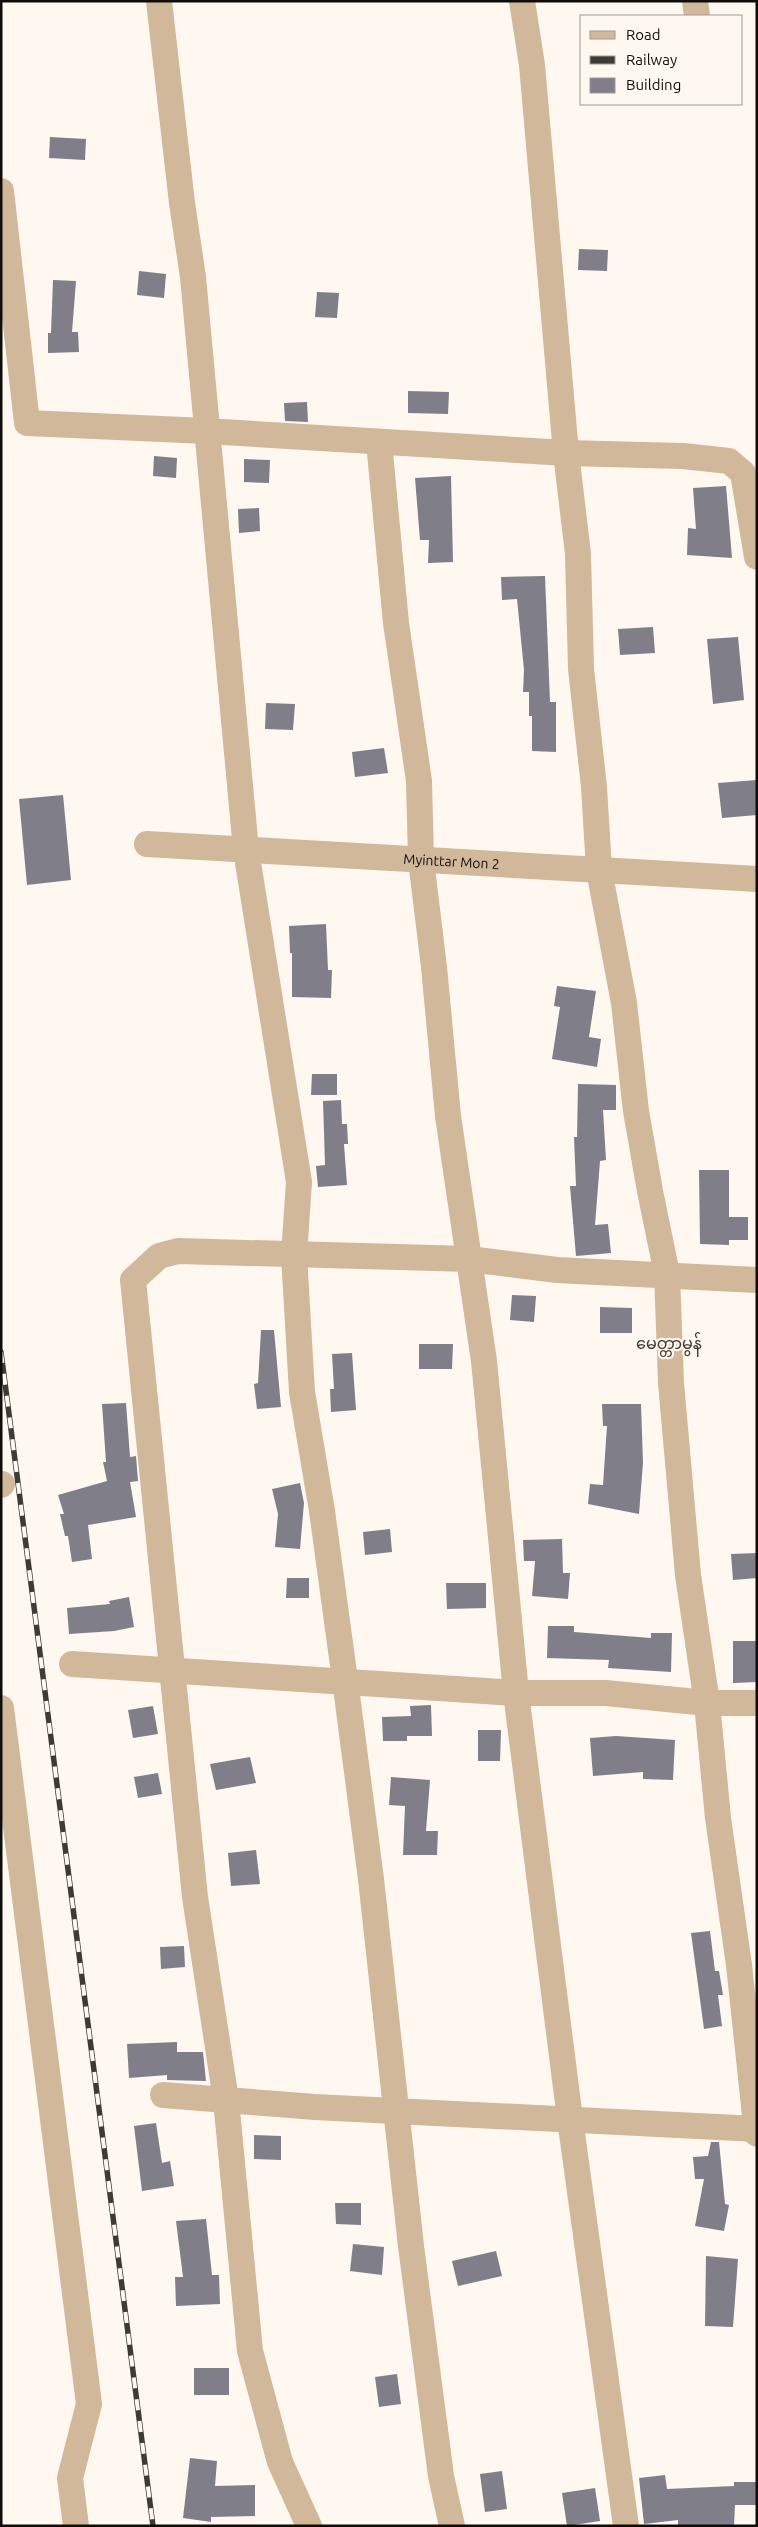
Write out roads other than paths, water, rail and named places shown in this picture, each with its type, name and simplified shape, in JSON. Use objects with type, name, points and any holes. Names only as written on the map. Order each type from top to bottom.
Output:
[{"type":"street","points":[[159,1],[182,203],[193,277],[246,850],[299,1182],[294,1255],[302,1392],[322,1511],[345,1680],[371,1879],[396,2111],[441,2476],[452,2526]]},
{"type":"street","points":[[522,1],[532,65],[566,453],[578,554],[581,669],[594,787],[599,870],[624,1003],[641,1138],[667,1274],[671,1383],[688,1575],[707,1703],[718,1818],[739,1965],[757,2134]]},
{"type":"street","points":[[695,1],[697,15]]},
{"type":"street","points":[[1,191],[27,423],[206,431],[566,453],[683,456],[729,461],[750,473],[757,557]]},
{"type":"street","points":[[379,442],[396,623],[419,781],[421,860],[434,967],[448,1116],[484,1361],[516,1693],[570,2119],[626,2526]]},
{"type":"street","name":"Myinttar Mon 2","points":[[147,844],[757,879]]},
{"type":"street","points":[[309,2526],[280,2462],[250,2351],[226,2100],[195,1896],[133,1280],[159,1256],[178,1251],[469,1259],[557,1270],[757,1280]]},
{"type":"street","points":[[72,1664],[345,1680],[516,1693],[606,1693],[707,1703],[757,1704]]},
{"type":"street","points":[[1,1708],[89,2404],[70,2478],[76,2526]]},
{"type":"street","points":[[164,2095],[396,2111],[756,2129]]},
{"type":"railway","points":[[1,1352],[153,2526]]},
{"type":"district","name":"မေတ္တာမွန်","points":[[669,1343]]}]
